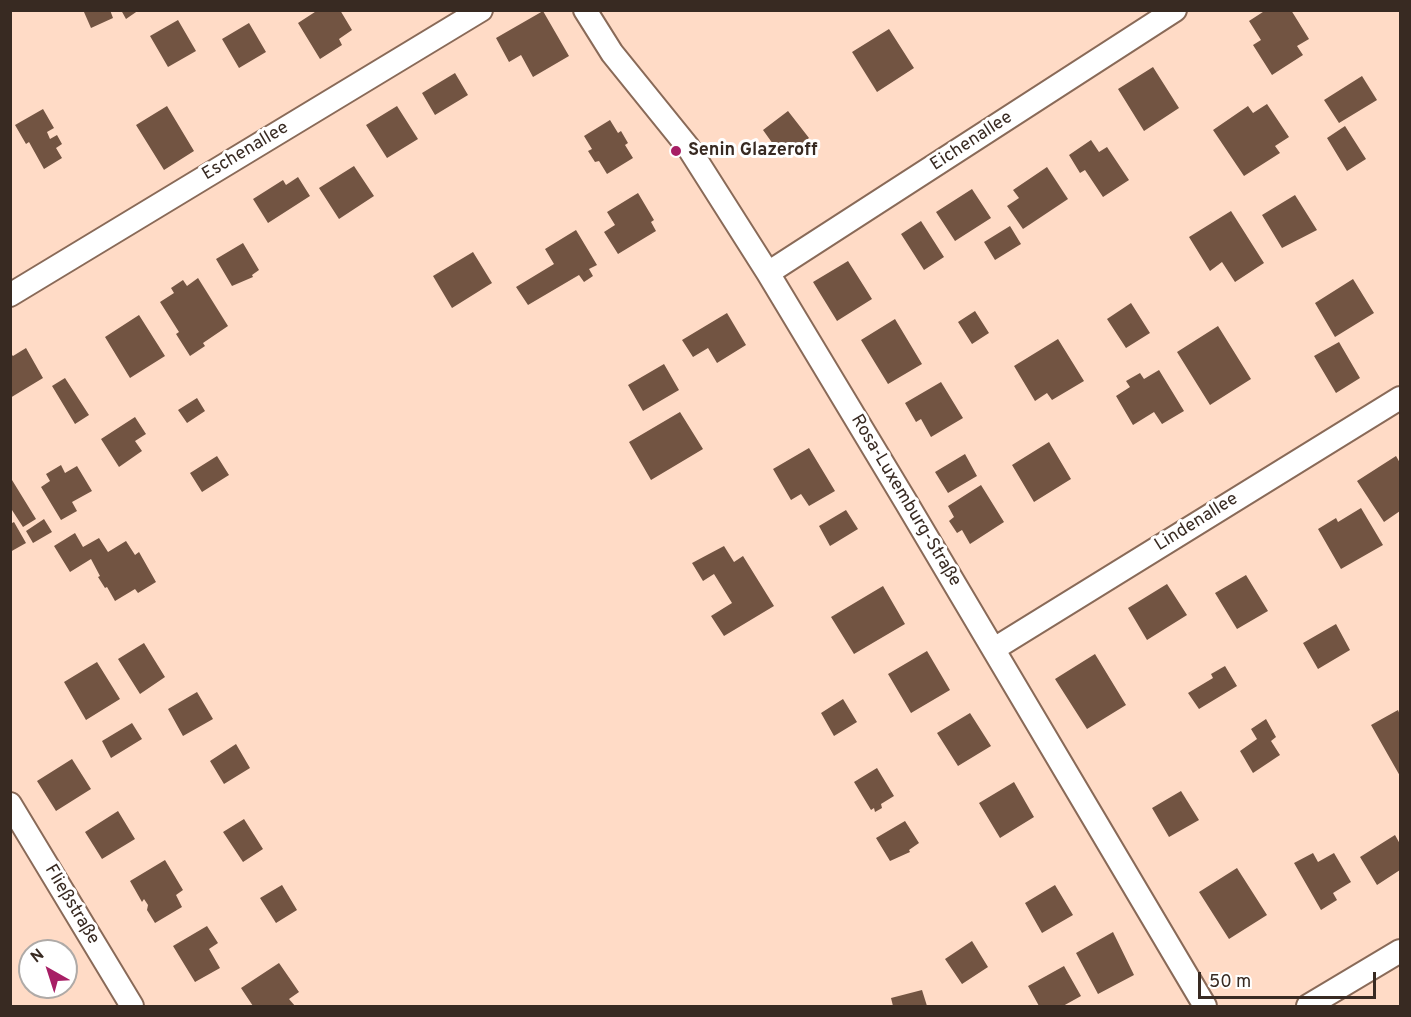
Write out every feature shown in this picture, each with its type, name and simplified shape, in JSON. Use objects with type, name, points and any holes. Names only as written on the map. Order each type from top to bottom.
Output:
[{"type":"street","name":"Eschenallee","points":[[10,295],[482,10]]},
{"type":"street","name":"Rosa-Luxemburg-Straße","points":[[585,10],[612,53],[688,147],[768,273],[994,649],[1203,1006]]},
{"type":"street","name":"Eichenallee","points":[[768,273],[1176,10]]},
{"type":"street","name":"Lindenallee","points":[[994,649],[1401,398]]},
{"type":"street","name":"Fließstraße","points":[[10,804],[132,1006]]},
{"type":"street","points":[[1308,1006],[1401,951]]},
{"type":"building","points":[[110,10],[113,18],[91,28],[84,12]]},
{"type":"building","points":[[121,10],[139,10],[126,19]]},
{"type":"building","points":[[318,10],[340,10],[352,30],[339,39],[342,45],[320,59],[298,23]]},
{"type":"building","points":[[1266,10],[1291,10],[1309,39],[1297,46],[1303,55],[1272,75],[1253,45],[1261,40],[1249,21]]},
{"type":"building","points":[[543,11],[569,56],[533,77],[521,55],[509,62],[496,38]]},
{"type":"building","points":[[178,20],[196,51],[168,67],[150,36]]},
{"type":"building","points":[[249,23],[266,52],[239,68],[222,39]]},
{"type":"building","points":[[889,29],[914,68],[877,92],[852,52]]},
{"type":"building","points":[[1153,67],[1179,108],[1144,131],[1118,89]]},
{"type":"building","points":[[455,73],[468,95],[435,115],[422,93]]},
{"type":"building","points":[[1362,76],[1377,100],[1339,123],[1324,100]]},
{"type":"building","points":[[1267,104],[1289,137],[1275,146],[1280,153],[1244,176],[1213,130],[1248,106],[1253,113]]},
{"type":"building","points":[[167,106],[194,151],[164,170],[136,125]]},
{"type":"building","points":[[397,106],[418,139],[387,158],[366,125]]},
{"type":"building","points":[[43,109],[54,128],[47,132],[50,139],[57,135],[62,144],[56,148],[62,158],[44,169],[29,142],[26,144],[15,125]]},
{"type":"building","points":[[788,111],[809,138],[783,158],[763,130]]},
{"type":"building","points":[[610,120],[618,133],[621,131],[628,143],[625,145],[633,158],[607,174],[599,161],[595,162],[588,151],[592,149],[584,136]]},
{"type":"building","points":[[1345,126],[1366,159],[1347,171],[1327,138]]},
{"type":"building","points":[[1091,140],[1099,152],[1107,147],[1129,180],[1103,197],[1085,170],[1080,173],[1069,155]]},
{"type":"building","points":[[354,166],[374,196],[339,219],[319,188]]},
{"type":"building","points":[[1047,167],[1068,199],[1023,229],[1007,206],[1019,198],[1013,190]]},
{"type":"building","points":[[298,177],[310,196],[268,223],[253,199],[283,180],[286,185]]},
{"type":"building","points":[[972,189],[991,218],[955,241],[936,212]]},
{"type":"building","points":[[638,193],[654,220],[651,222],[656,231],[618,254],[604,232],[615,225],[607,212]]},
{"type":"building","points":[[1295,195],[1317,230],[1282,248],[1262,215]]},
{"type":"building","points":[[1231,211],[1264,263],[1235,282],[1222,262],[1210,271],[1189,237]]},
{"type":"building","points":[[921,221],[944,257],[924,270],[901,234]]},
{"type":"building","points":[[1010,226],[1021,244],[995,260],[984,242]]},
{"type":"building","points":[[576,230],[597,265],[589,269],[593,276],[584,282],[579,275],[528,305],[516,287],[554,264],[545,249]]},
{"type":"building","points":[[243,243],[259,270],[252,275],[253,277],[232,286],[216,259]]},
{"type":"building","points":[[473,252],[492,283],[452,308],[433,276]]},
{"type":"building","points":[[848,261],[872,299],[837,321],[813,282]]},
{"type":"building","points":[[198,278],[228,326],[203,343],[205,346],[190,356],[176,334],[179,332],[160,302],[174,293],[171,288],[183,280],[187,286]]},
{"type":"building","points":[[1353,279],[1374,313],[1335,337],[1315,303]]},
{"type":"building","points":[[1131,303],[1150,333],[1126,348],[1107,319]]},
{"type":"building","points":[[975,311],[989,333],[972,344],[958,322]]},
{"type":"building","points":[[727,313],[746,345],[717,363],[708,348],[693,357],[682,340]]},
{"type":"building","points":[[139,315],[165,356],[130,378],[105,337]]},
{"type":"building","points":[[895,319],[922,364],[888,384],[861,340]]},
{"type":"building","points":[[1218,326],[1251,379],[1210,405],[1177,352]]},
{"type":"building","points":[[1058,339],[1084,381],[1052,400],[1047,393],[1035,401],[1014,366]]},
{"type":"building","points":[[1339,342],[1360,378],[1336,393],[1314,356]]},
{"type":"building","points":[[26,348],[43,378],[10,398],[10,353],[13,356]]},
{"type":"building","points":[[664,364],[679,390],[643,411],[628,385]]},
{"type":"building","points":[[1159,370],[1184,411],[1162,424],[1154,412],[1133,425],[1116,396],[1130,387],[1126,381],[1140,373],[1144,379]]},
{"type":"building","points":[[65,378],[89,415],[75,424],[52,386]]},
{"type":"building","points":[[941,382],[963,418],[931,437],[921,419],[916,422],[905,403]]},
{"type":"building","points":[[197,398],[205,411],[187,423],[178,410]]},
{"type":"building","points":[[680,412],[703,449],[651,480],[629,442]]},
{"type":"building","points":[[135,417],[146,434],[135,441],[142,451],[119,467],[101,439]]},
{"type":"building","points":[[1049,442],[1071,479],[1034,502],[1012,465]]},
{"type":"building","points":[[809,448],[835,491],[809,506],[801,494],[791,500],[773,469]]},
{"type":"building","points":[[965,454],[977,476],[948,493],[935,472]]},
{"type":"building","points":[[217,456],[229,475],[202,492],[190,473]]},
{"type":"building","points":[[1396,456],[1400,463],[1400,511],[1384,522],[1357,481]]},
{"type":"building","points":[[61,465],[65,473],[77,466],[92,491],[72,502],[77,511],[61,520],[41,487],[50,481],[46,474]]},
{"type":"building","points":[[12,480],[36,519],[23,527],[10,507],[10,482]]},
{"type":"building","points":[[981,485],[1004,522],[970,544],[962,530],[957,533],[949,521],[954,517],[948,506]]},
{"type":"building","points":[[1361,508],[1383,545],[1341,569],[1318,529],[1336,518],[1338,522]]},
{"type":"building","points":[[846,510],[858,529],[830,546],[819,526]]},
{"type":"building","points":[[44,519],[52,532],[33,543],[26,531]]},
{"type":"building","points":[[14,522],[26,543],[10,552],[10,524]]},
{"type":"building","points":[[75,533],[83,547],[99,538],[108,552],[126,541],[135,555],[139,552],[156,582],[138,593],[135,589],[115,601],[98,577],[100,576],[91,559],[70,572],[54,546]]},
{"type":"building","points":[[724,546],[734,562],[743,556],[774,606],[724,636],[711,616],[732,603],[714,574],[703,581],[692,563]]},
{"type":"building","points":[[1246,575],[1268,611],[1237,629],[1215,593]]},
{"type":"building","points":[[1167,584],[1187,615],[1147,640],[1128,608]]},
{"type":"building","points":[[883,586],[905,624],[854,654],[831,617]]},
{"type":"building","points":[[1336,624],[1350,650],[1318,669],[1303,643]]},
{"type":"building","points":[[144,643],[165,677],[140,694],[118,659]]},
{"type":"building","points":[[927,651],[950,690],[911,713],[888,674]]},
{"type":"building","points":[[1095,654],[1126,705],[1087,729],[1055,679]]},
{"type":"building","points":[[97,662],[120,699],[86,720],[64,682]]},
{"type":"building","points":[[1225,666],[1237,686],[1199,709],[1188,693],[1213,678],[1211,674]]},
{"type":"building","points":[[197,692],[213,719],[183,736],[168,709]]},
{"type":"building","points":[[843,699],[857,722],[834,736],[821,713]]},
{"type":"building","points":[[1398,710],[1400,715],[1400,776],[1371,725]]},
{"type":"building","points":[[970,713],[991,746],[958,766],[937,733]]},
{"type":"building","points":[[1266,719],[1276,737],[1271,741],[1280,755],[1253,773],[1240,751],[1257,739],[1251,729]]},
{"type":"building","points":[[132,723],[142,739],[111,758],[102,741]]},
{"type":"building","points":[[236,744],[250,768],[224,784],[210,761]]},
{"type":"building","points":[[72,759],[91,789],[56,811],[37,781]]},
{"type":"building","points":[[877,768],[894,796],[881,804],[882,808],[875,812],[874,808],[871,810],[854,782]]},
{"type":"building","points":[[1014,782],[1034,817],[1000,838],[979,803]]},
{"type":"building","points":[[1181,791],[1199,820],[1169,837],[1152,808]]},
{"type":"building","points":[[118,811],[135,839],[102,859],[85,832]]},
{"type":"building","points":[[244,819],[263,849],[243,862],[223,832]]},
{"type":"building","points":[[905,821],[919,843],[909,850],[910,852],[890,861],[876,838]]},
{"type":"building","points":[[1395,835],[1400,844],[1400,870],[1377,885],[1360,857]]},
{"type":"building","points":[[1313,853],[1318,862],[1334,853],[1351,882],[1333,893],[1337,900],[1321,910],[1294,863]]},
{"type":"building","points":[[165,860],[183,890],[176,895],[182,907],[155,923],[147,910],[148,905],[144,899],[142,902],[130,881]]},
{"type":"building","points":[[1237,868],[1267,915],[1229,939],[1199,892]]},
{"type":"building","points":[[282,885],[297,910],[276,923],[260,898]]},
{"type":"building","points":[[1055,885],[1073,915],[1042,933],[1025,903]]},
{"type":"building","points":[[207,926],[218,943],[209,949],[220,968],[195,982],[173,946]]},
{"type":"building","points":[[1113,932],[1134,975],[1098,994],[1076,953]]},
{"type":"building","points":[[972,941],[988,967],[962,984],[945,959]]},
{"type":"building","points":[[279,963],[299,992],[289,999],[295,1006],[253,1006],[241,988]]},
{"type":"building","points":[[1064,966],[1081,996],[1063,1006],[1039,1006],[1028,986]]},
{"type":"building","points":[[922,990],[927,1006],[893,1006],[891,998]]},
{"type":"place","name":"Senin Glazeroff","points":[[676,151]]}]
